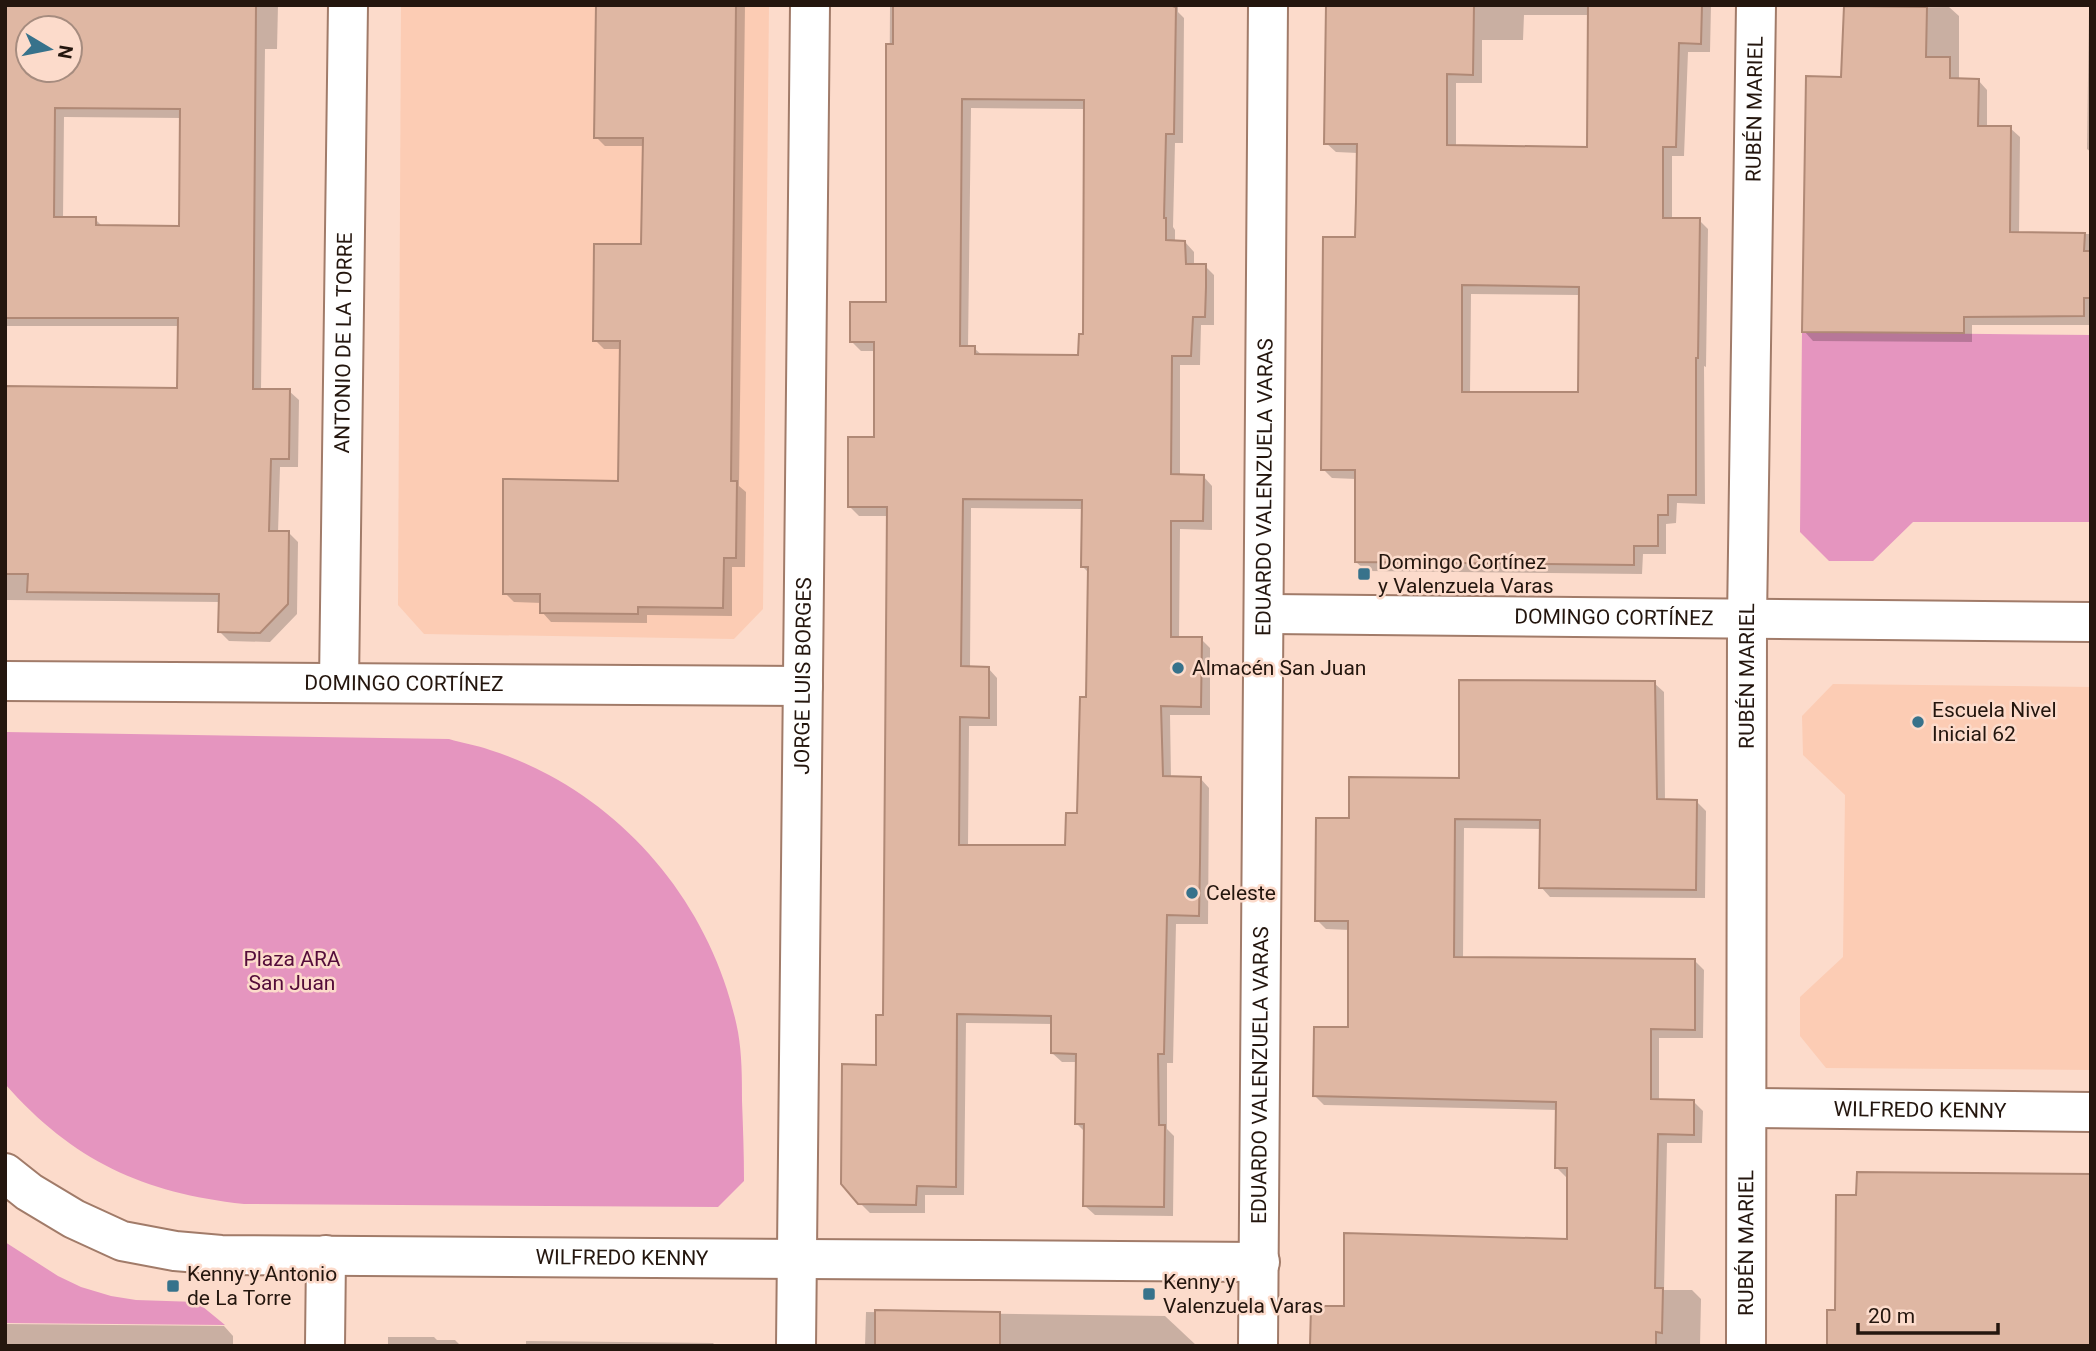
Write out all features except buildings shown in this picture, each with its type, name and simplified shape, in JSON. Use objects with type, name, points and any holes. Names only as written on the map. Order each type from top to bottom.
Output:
[{"type":"street","name":"ANTONIO DE LA TORRE","points":[[339,683],[348,5]]},
{"type":"street","name":"JORGE LUIS BORGES","points":[[796,1346],[810,5]]},
{"type":"street","name":"EDUARDO VALENZUELA VARAS","points":[[1258,1346],[1268,5]]},
{"type":"street","name":"RUBÉN MARIEL","points":[[1746,1346],[1747,619],[1755,5]]},
{"type":"street","name":"DOMINGO CORTÍNEZ","points":[[1264,614],[2091,622]]},
{"type":"street","name":"DOMINGO CORTÍNEZ","points":[[5,681],[803,686]]},
{"type":"street","name":"WILFREDO KENNY","points":[[1748,1108],[2091,1112]]},
{"type":"street","name":"WILFREDO KENNY","points":[[5,1173],[29,1192],[74,1219],[122,1241],[175,1251],[221,1255],[1260,1262]]},
{"type":"street","points":[[325,1346],[326,1255]]},
{"type":"shaded area","points":[[401,5],[769,5],[763,609],[734,639],[424,634],[398,605]]},
{"type":"shaded area","points":[[1833,684],[2091,687],[2091,1070],[1826,1068],[1800,1036],[1800,997],[1843,957],[1845,795],[1803,755],[1802,716]]},
{"type":"green space","points":[[1802,332],[2091,335],[2091,522],[1913,522],[1873,561],[1829,561],[1800,532]]},
{"type":"green space","name":"Plaza ARA San Juan","points":[[5,732],[449,739],[505,755],[549,775],[584,797],[646,850],[695,916],[713,953],[728,992],[738,1032],[742,1075],[744,1181],[718,1207],[244,1204],[208,1199],[142,1182],[84,1153],[57,1134],[5,1084]]},
{"type":"green space","points":[[5,1242],[58,1276],[81,1287],[136,1300],[197,1302],[225,1325],[5,1323]]},
{"type":"place","name":"Domingo Cortínez y Valenzuela Varas","points":[[1364,574]]},
{"type":"place","name":"Almacén San Juan","points":[[1178,668]]},
{"type":"place","name":"Escuela Nivel Inicial 62","points":[[1918,722]]},
{"type":"place","name":"Celeste","points":[[1192,893]]},
{"type":"place","name":"Kenny y Antonio de La Torre","points":[[173,1286]]},
{"type":"place","name":"Kenny y Valenzuela Varas","points":[[1149,1294]]}]
